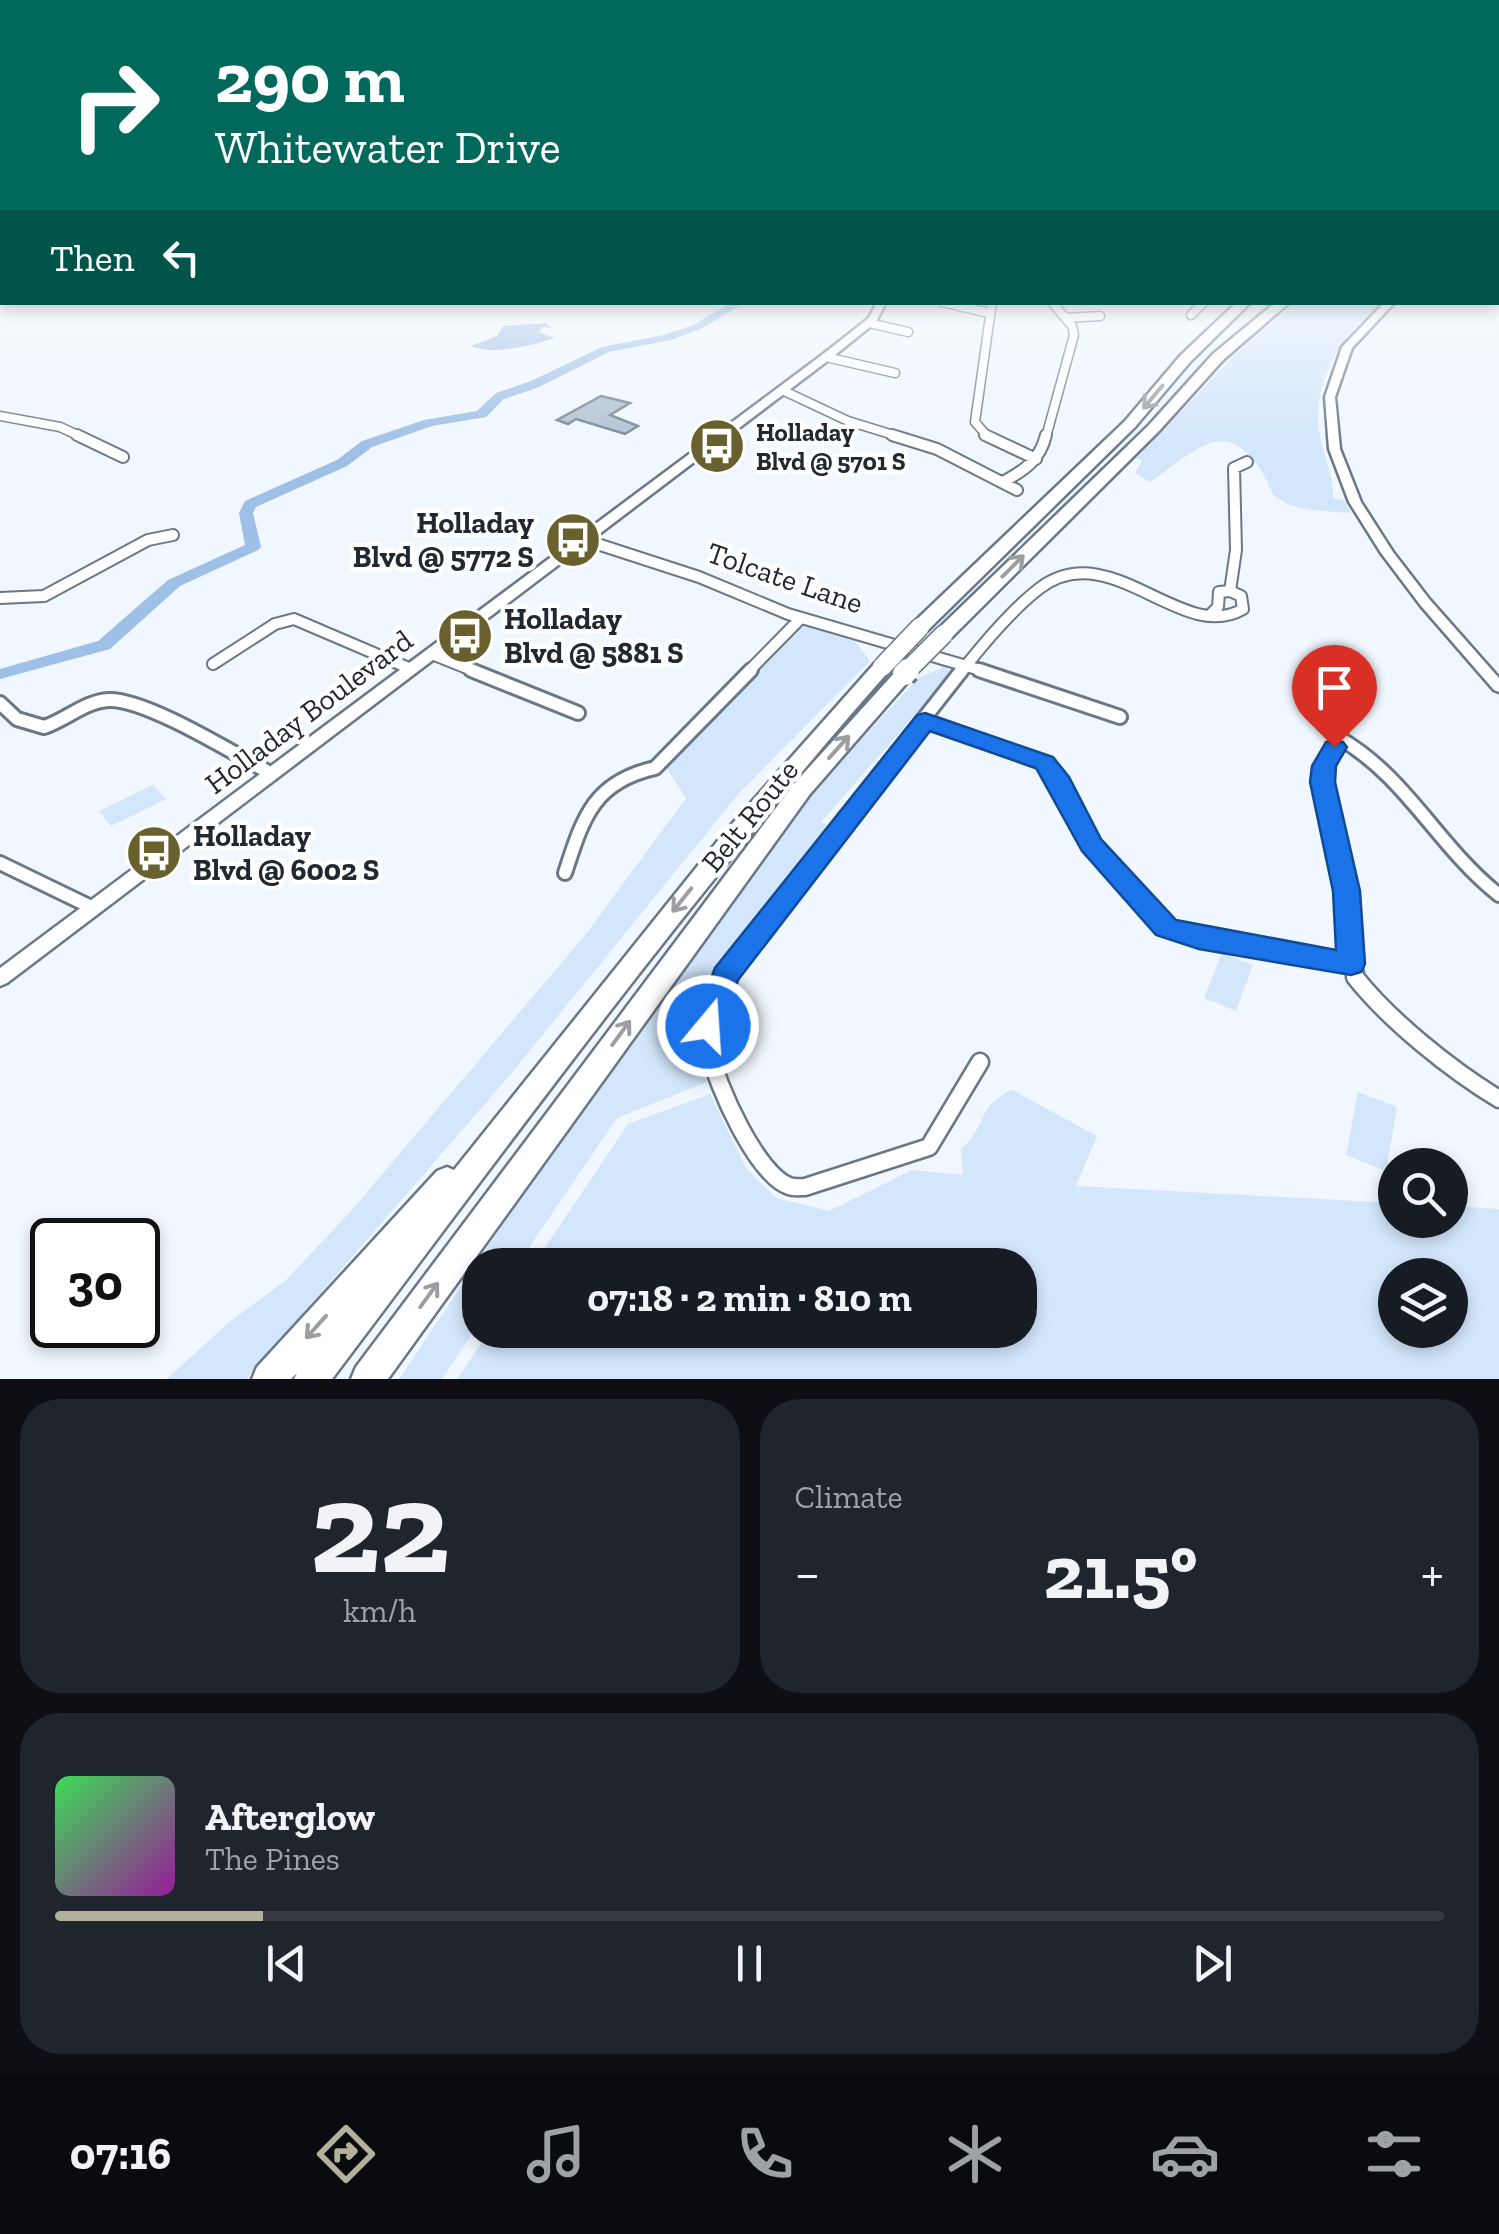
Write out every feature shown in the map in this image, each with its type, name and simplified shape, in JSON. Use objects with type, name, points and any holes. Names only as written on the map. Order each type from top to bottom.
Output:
[{"type":"highway","name":"Belt Route","points":[[369,1377],[893,670],[920,627],[1130,424],[1185,360],[1226,320]]},
{"type":"highway","name":"Belt Route","points":[[310,1379],[545,1072],[779,778],[893,670],[944,634],[1154,428],[1218,357],[1262,320]]},
{"type":"highway","points":[[268,1379],[545,1072]]},
{"type":"main road","name":"Holladay Boulevard","points":[[0,978],[871,320]]},
{"type":"main road","points":[[1371,320],[1355,335],[1338,367],[1330,412],[1336,460],[1354,502],[1385,551],[1499,687]]},
{"type":"street","points":[[988,320],[976,422],[992,439],[1036,459]]},
{"type":"street","points":[[1003,482],[1042,451],[1074,335],[1067,320]]},
{"type":"street","points":[[869,324],[908,332]]},
{"type":"street","points":[[826,357],[895,372]]},
{"type":"street","points":[[782,390],[848,421],[938,450],[1017,490]]},
{"type":"street","points":[[0,416],[60,427],[124,457]]},
{"type":"street","points":[[1230,591],[1236,550],[1234,468],[1248,462]]},
{"type":"street","points":[[0,598],[44,596],[148,540],[173,534]]},
{"type":"street","name":"Tolcate Lane","points":[[585,540],[699,577],[801,618],[968,666],[1120,718]]},
{"type":"street","points":[[980,1062],[929,1147],[796,1187],[771,1174],[728,1106],[709,1050],[710,1014],[725,976],[968,666],[1036,590],[1075,574],[1114,576],[1174,606],[1210,614],[1242,612],[1242,598],[1230,591],[1220,592],[1218,606],[1210,614]]},
{"type":"street","points":[[566,873],[586,815],[602,792],[624,774],[656,768],[801,618]]},
{"type":"street","points":[[213,664],[275,624],[294,619],[412,669]]},
{"type":"street","points":[[432,654],[578,713]]},
{"type":"street","points":[[1354,698],[1324,766],[1323,782],[1346,891],[1355,977],[1373,999],[1499,1100]]},
{"type":"street","points":[[0,703],[14,719],[38,726],[64,722],[94,703],[124,702],[272,774]]},
{"type":"street","points":[[925,721],[1044,763],[1056,777],[1091,844],[1166,928],[1199,938],[1351,964]]},
{"type":"street","points":[[1338,738],[1363,750],[1384,768],[1459,864],[1499,895]]},
{"type":"street","points":[[0,863],[92,908]]},
{"type":"shaded area","points":[[1275,320],[1362,320],[1332,361],[1324,379],[1318,417],[1333,498],[1344,500],[1351,513],[1306,509],[1281,500],[1250,456],[1223,441],[1196,450],[1150,482],[1135,473],[1142,461],[1136,458],[1236,354]]},
{"type":"shaded area","points":[[806,624],[885,646],[854,640],[870,661],[740,792],[510,1075],[246,1379],[167,1379],[228,1323],[286,1280],[351,1211],[586,934],[686,798],[666,767],[694,734]]},
{"type":"shaded area","points":[[934,661],[946,666],[951,674],[821,822],[827,825],[763,906],[688,1016],[685,1032],[707,1082],[617,1118],[529,1248],[487,1248],[808,797],[918,678],[942,668]]},
{"type":"shaded area","points":[[153,785],[166,799],[111,826],[99,811]]},
{"type":"shaded area","points":[[1222,953],[1253,965],[1236,1011],[1204,998]]},
{"type":"shaded area","points":[[1012,1090],[1097,1136],[1076,1186],[1378,1202],[1378,1238],[1468,1238],[1468,1207],[1499,1209],[1499,1379],[457,1379],[478,1348],[1037,1348],[1037,1248],[544,1248],[628,1124],[710,1094],[746,1168],[776,1198],[829,1211],[912,1170],[963,1175],[961,1149],[992,1103]]},
{"type":"shaded area","points":[[1358,1092],[1397,1107],[1390,1148],[1378,1148],[1378,1168],[1346,1155]]},
{"type":"shaded area","points":[[462,1285],[463,1348],[442,1379],[399,1379]]},
{"type":"water","points":[[545,323],[552,328],[543,327],[539,332],[555,338],[501,350],[471,346],[497,336],[503,326]]},
{"type":"building","points":[[601,396],[630,403],[610,415],[638,426],[625,434],[576,419],[568,424],[557,420]]},
{"type":"waterway","points":[[0,674],[104,645],[174,583],[253,547],[246,513],[250,504],[342,463],[367,444],[429,423],[481,414],[500,396],[535,384],[606,349],[667,338],[709,320]]},
{"type":"place","name":"Holladay Blvd @ 5701 S","points":[[717,446]]},
{"type":"place","name":"Holladay Blvd @ 5772 S","points":[[573,540]]},
{"type":"place","name":"Holladay Blvd @ 5881 S","points":[[465,636]]},
{"type":"place","name":"Holladay Blvd @ 6002 S","points":[[154,853]]},
{"type":"route","points":[[708,1026],[725,976],[925,721],[1044,763],[1056,777],[1091,844],[1166,928],[1199,938],[1351,964],[1346,891],[1322,771],[1334,747]]}]
